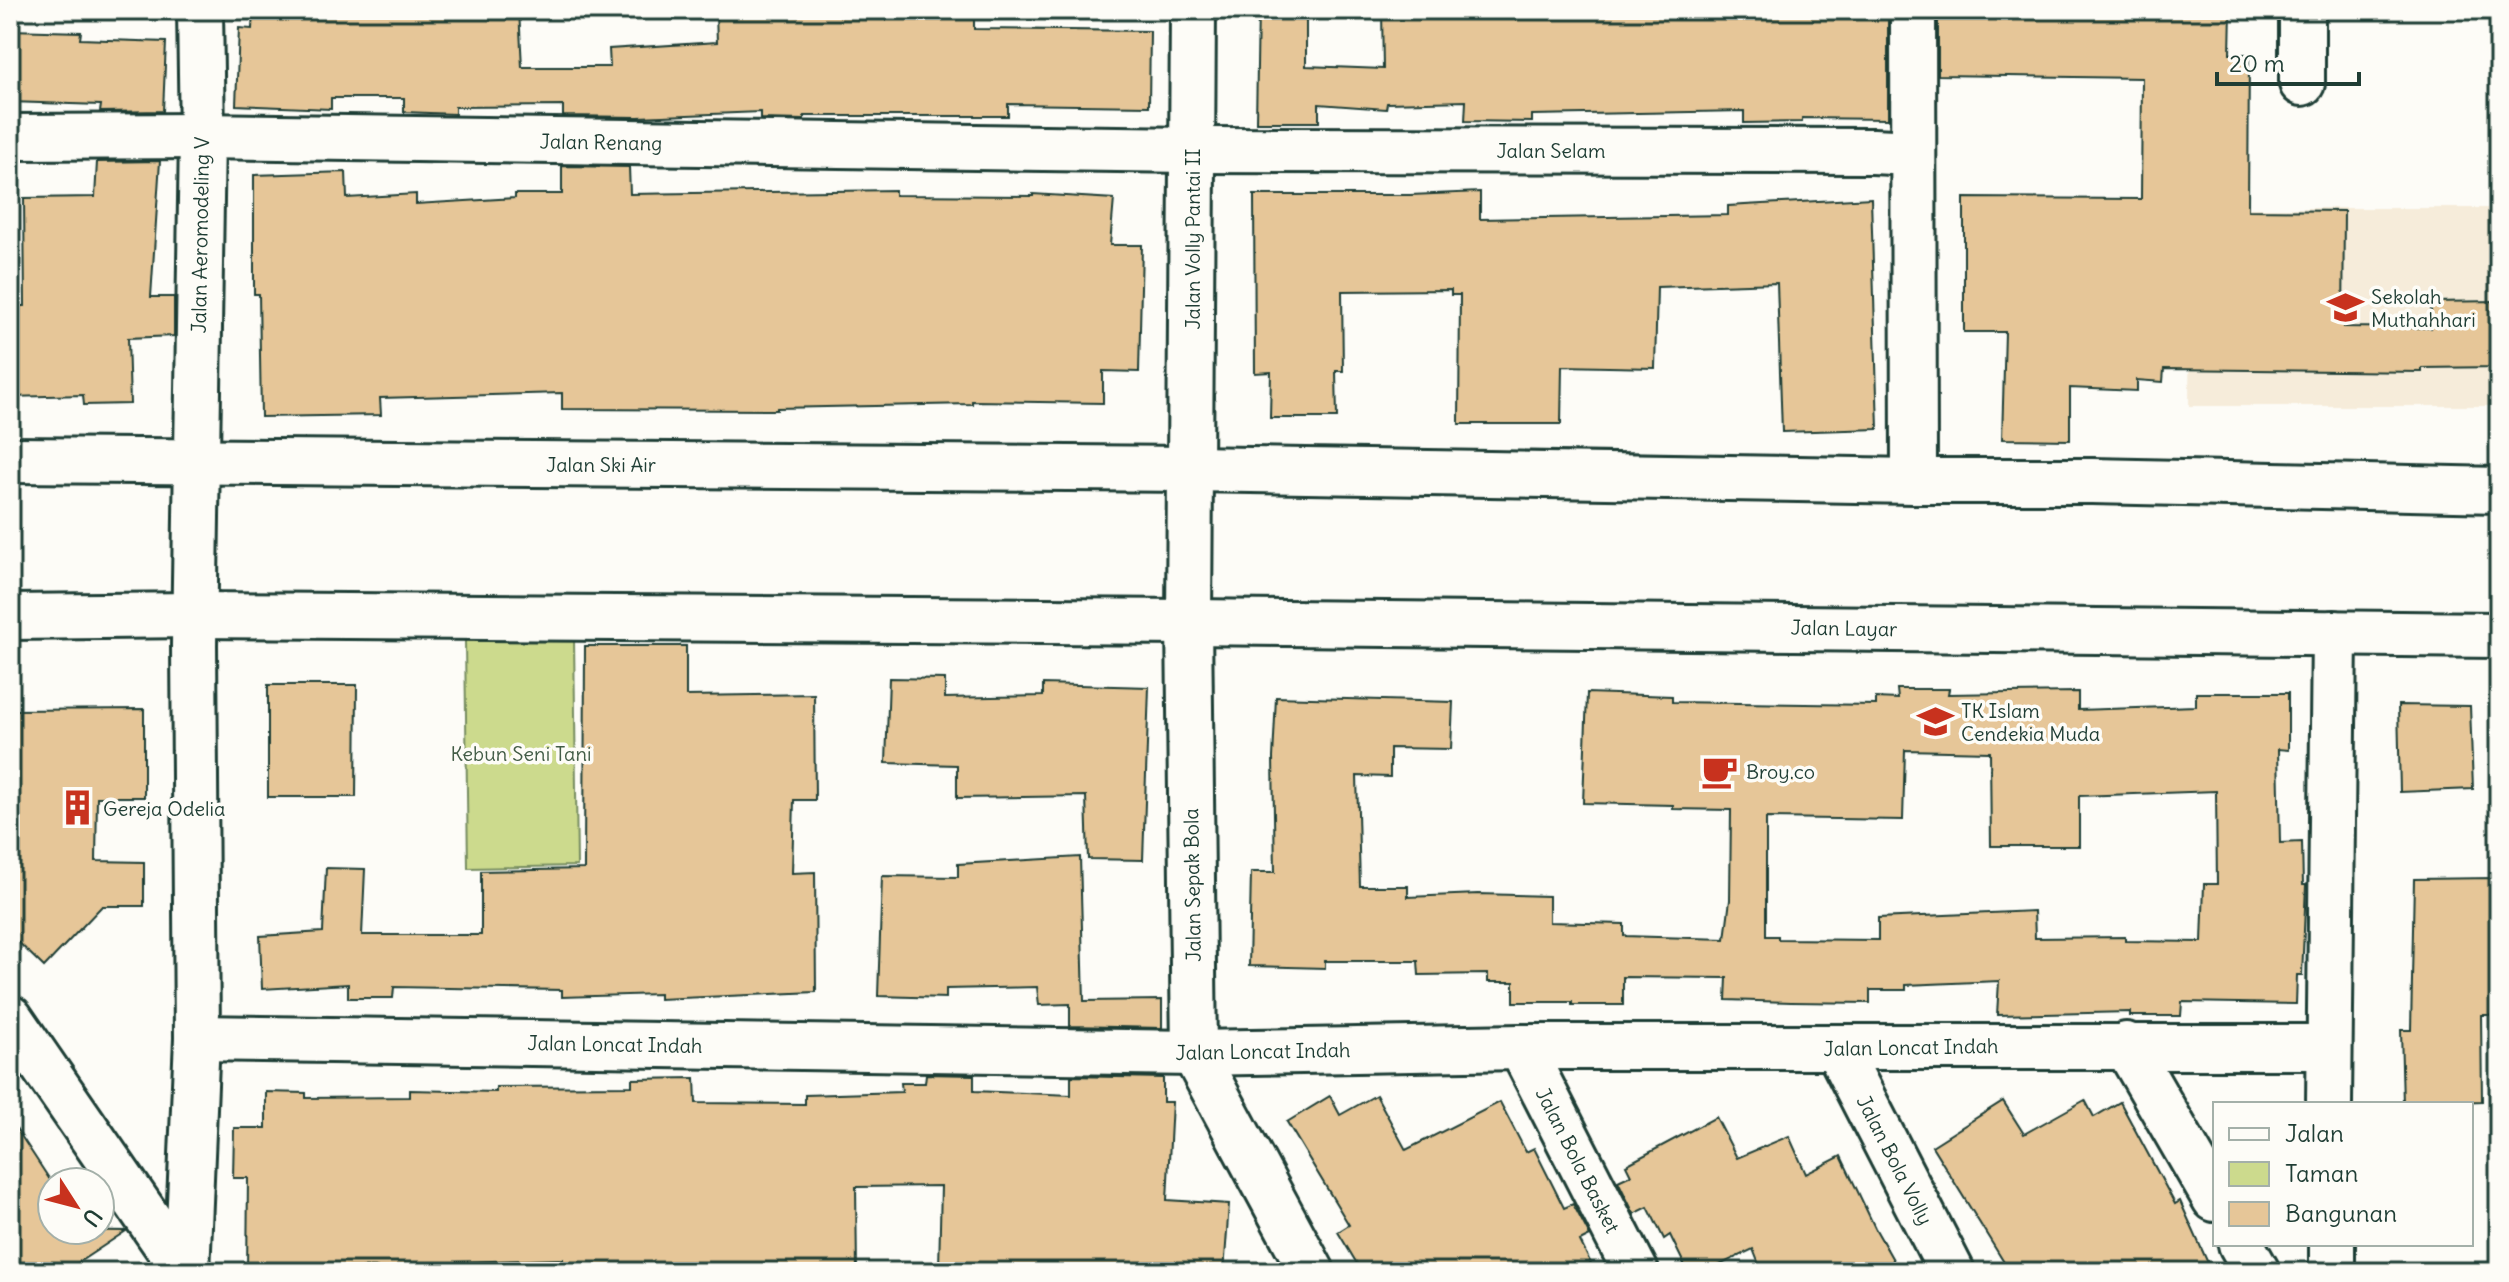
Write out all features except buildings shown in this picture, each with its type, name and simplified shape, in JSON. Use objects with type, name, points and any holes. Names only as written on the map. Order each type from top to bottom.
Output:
[{"type":"street","name":"Jalan Aeromodeling V","points":[[186,1272],[197,1038],[194,615],[202,136],[200,10]]},
{"type":"street","name":"Jalan Volly Pantai II","points":[[1191,469],[1193,10]]},
{"type":"street","points":[[1913,10],[1914,481]]},
{"type":"street","points":[[2302,10],[2302,83]]},
{"type":"street","name":"Jalan Renang","points":[[10,137],[202,136],[1191,150]]},
{"type":"street","name":"Jalan Selam","points":[[1191,150],[1911,153]]},
{"type":"street","name":"Jalan Ski Air","points":[[10,460],[1191,469]]},
{"type":"street","points":[[1191,469],[2092,481],[2499,490]]},
{"type":"street","name":"Jalan Sepak Bola","points":[[1191,469],[1189,622],[1194,1053],[1312,1272]]},
{"type":"street","points":[[10,617],[194,615],[1189,622]]},
{"type":"street","name":"Jalan Layar","points":[[1189,622],[2499,635]]},
{"type":"street","points":[[2329,1102],[2334,633]]},
{"type":"street","points":[[10,1018],[186,1272]]},
{"type":"street","name":"Jalan Loncat Indah","points":[[197,1038],[1194,1053],[1521,1047],[2328,1047]]},
{"type":"street","points":[[2126,1045],[2213,1196]]},
{"type":"street","name":"Jalan Bola Basket","points":[[1521,1047],[1636,1272]]},
{"type":"street","name":"Jalan Bola Volly","points":[[1837,1048],[1952,1272]]},
{"type":"street","points":[[2242,1246],[2257,1272]]},
{"type":"street","points":[[2332,1246],[2332,1272]]},
{"type":"shaded area","name":"Sekolah Muthahhari","points":[[2191,208],[2499,208],[2499,406],[2189,406]]},
{"type":"green space","name":"Kebun Seni Tani","points":[[574,638],[577,866],[468,868],[465,640]]},
{"type":"place","name":"Sekolah Muthahhari","points":[[2345,307]]},
{"type":"place","name":"TK Islam Cendekia Muda","points":[[1935,722]]},
{"type":"place","name":"Broy.co","points":[[1720,771]]},
{"type":"place","name":"Gereja Odelia","points":[[77,808]]}]
